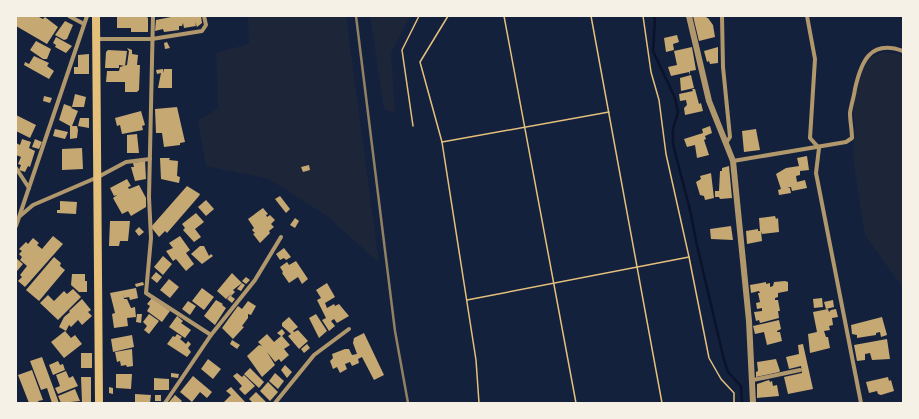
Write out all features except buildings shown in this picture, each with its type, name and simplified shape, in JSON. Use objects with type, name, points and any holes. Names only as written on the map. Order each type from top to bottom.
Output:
[{"type":"highway","points":[[96,16],[99,403]]},
{"type":"street","points":[[69,16],[84,24]]},
{"type":"street","points":[[16,226],[87,16]]},
{"type":"street","points":[[153,16],[149,209],[151,238],[146,293],[211,335]]},
{"type":"street","points":[[97,39],[152,39],[202,31],[206,25],[204,16]]},
{"type":"street","points":[[689,16],[709,101],[733,161],[749,321],[753,403]]},
{"type":"street","points":[[722,16],[723,67],[730,137],[726,143]]},
{"type":"street","points":[[807,16],[816,59],[810,138],[819,148],[816,173],[861,403]]},
{"type":"street","points":[[733,161],[819,148],[846,142],[852,138],[850,114],[860,68],[867,56],[879,49],[891,48],[903,51]]},
{"type":"street","points":[[18,217],[33,205],[98,177],[126,162],[150,159]]},
{"type":"street","points":[[16,168],[29,188]]},
{"type":"street","points":[[165,403],[211,335],[254,280],[281,237]]},
{"type":"street","points":[[275,403],[314,355],[349,329]]},
{"type":"street","points":[[753,380],[800,370]]},
{"type":"path","points":[[413,126],[402,50],[419,16]]},
{"type":"path","points":[[448,16],[420,62],[442,142],[476,360],[479,403]]},
{"type":"path","points":[[504,16],[576,403]]},
{"type":"path","points":[[591,16],[662,403]]},
{"type":"path","points":[[643,16],[650,72],[659,100],[666,154],[689,257],[709,358],[721,379],[734,393],[734,403]]},
{"type":"path","points":[[442,142],[609,112]]},
{"type":"path","points":[[467,300],[689,257]]},
{"type":"shaded area","points":[[248,16],[346,16],[379,263],[327,216],[269,179],[206,166],[198,121],[218,108],[216,53],[249,44]]},
{"type":"shaded area","points":[[370,16],[410,16],[391,53],[395,113],[384,109]]},
{"type":"shaded area","points":[[883,52],[898,54],[903,57],[903,288],[865,235],[853,158],[855,129],[853,107],[861,73],[870,58]]},
{"type":"waterway","points":[[654,16],[653,51],[675,98],[678,112],[673,129],[673,144],[691,214],[724,360],[728,372],[741,386],[742,403]]},
{"type":"railway","points":[[356,16],[395,331],[408,403]]}]
